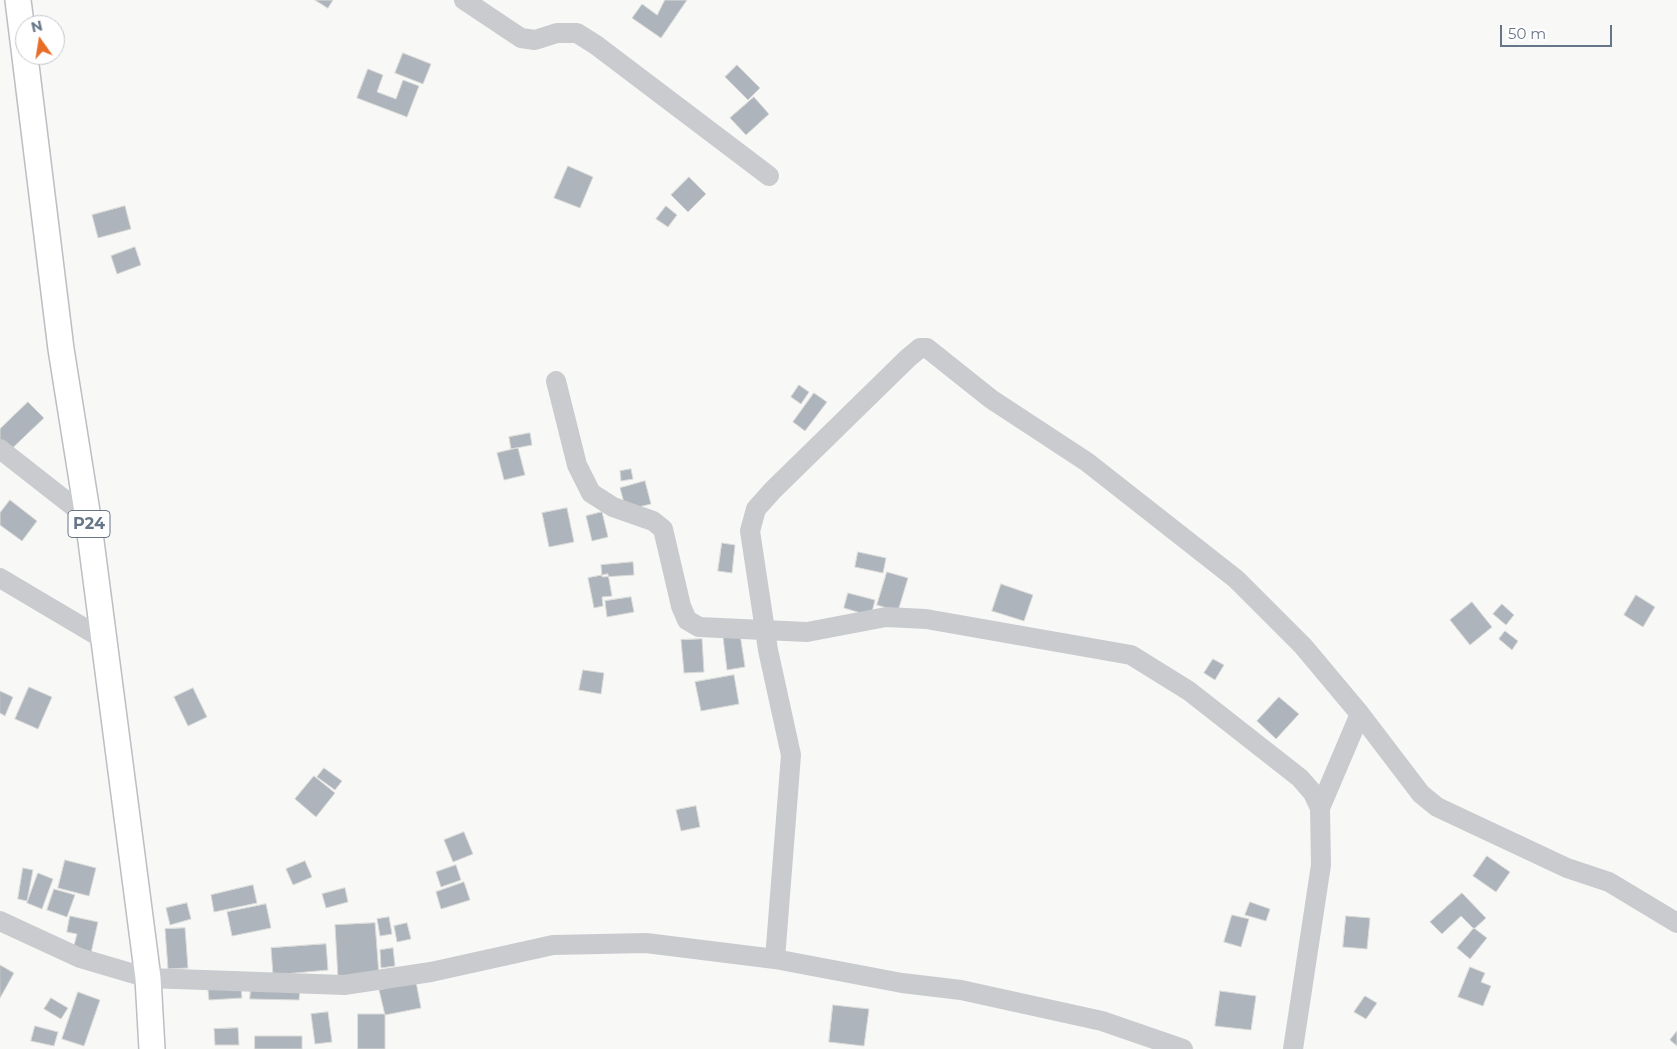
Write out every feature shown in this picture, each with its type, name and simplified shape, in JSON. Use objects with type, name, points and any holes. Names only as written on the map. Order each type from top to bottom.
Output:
[{"type":"main road","name":"P24","points":[[18,0],[61,349],[88,518],[148,978],[152,1049]]},
{"type":"street","points":[[464,0],[521,38],[535,40],[556,33],[577,34],[769,176]]},
{"type":"street","points":[[775,959],[791,755],[768,650],[750,531],[756,509],[920,348],[927,348],[990,399],[1087,462],[1236,579],[1303,646],[1360,714],[1421,794],[1437,807],[1567,868],[1608,882],[1677,923]]},
{"type":"street","points":[[556,381],[577,465],[591,493],[613,507],[653,521],[664,530],[681,606],[687,620],[699,627],[766,631],[818,630],[886,617],[926,620],[1132,655],[1189,691],[1300,778],[1313,793],[1320,808],[1321,865],[1293,1049]]},
{"type":"street","points":[[0,449],[88,518]]},
{"type":"street","points":[[0,578],[103,639]]},
{"type":"street","points":[[1320,808],[1360,714]]},
{"type":"street","points":[[0,920],[80,958],[148,978],[344,985],[431,972],[553,945],[601,942],[646,943],[775,959],[980,994],[1102,1021],[1183,1049]]},
{"type":"building","points":[[315,0],[333,0],[328,8]]},
{"type":"building","points":[[665,0],[687,0],[661,38],[632,18],[642,4],[657,15]]},
{"type":"building","points":[[403,53],[431,64],[423,84],[395,73]]},
{"type":"building","points":[[737,65],[760,88],[748,100],[725,77]]},
{"type":"building","points":[[368,69],[383,75],[377,92],[396,99],[403,80],[419,86],[407,117],[357,98]]},
{"type":"building","points":[[754,97],[769,114],[746,135],[730,118]]},
{"type":"building","points":[[568,166],[593,177],[580,208],[554,198]]},
{"type":"building","points":[[689,177],[706,194],[688,212],[671,195]]},
{"type":"building","points":[[125,206],[131,229],[98,238],[92,215]]},
{"type":"building","points":[[666,206],[677,215],[668,227],[656,219]]},
{"type":"building","points":[[135,247],[141,265],[117,274],[111,256]]},
{"type":"building","points":[[799,385],[809,392],[801,404],[791,397]]},
{"type":"building","points":[[814,393],[827,402],[805,431],[793,422]]},
{"type":"building","points":[[28,402],[44,418],[3,457],[0,454],[0,429]]},
{"type":"building","points":[[530,433],[532,445],[511,449],[509,437]]},
{"type":"building","points":[[518,448],[525,475],[504,480],[497,453]]},
{"type":"building","points":[[631,469],[633,479],[621,481],[620,471]]},
{"type":"building","points":[[645,481],[651,504],[626,510],[620,488]]},
{"type":"building","points":[[10,500],[37,521],[22,541],[0,525],[0,513]]},
{"type":"building","points":[[567,508],[574,542],[549,547],[542,513]]},
{"type":"building","points":[[602,512],[608,537],[592,541],[586,516]]},
{"type":"building","points":[[722,543],[735,545],[732,573],[718,571]]},
{"type":"building","points":[[858,552],[886,558],[883,573],[855,567]]},
{"type":"building","points":[[633,562],[634,575],[602,577],[601,565]]},
{"type":"building","points":[[887,572],[908,578],[898,611],[877,605]]},
{"type":"building","points":[[608,574],[612,596],[602,597],[603,606],[594,608],[588,578]]},
{"type":"building","points":[[1001,584],[1033,595],[1024,621],[992,611]]},
{"type":"building","points":[[848,593],[875,600],[871,616],[844,608]]},
{"type":"building","points":[[1636,595],[1655,607],[1643,627],[1624,615]]},
{"type":"building","points":[[631,597],[634,612],[607,617],[605,601]]},
{"type":"building","points":[[1472,602],[1492,627],[1470,645],[1450,620]]},
{"type":"building","points":[[1502,604],[1514,615],[1506,625],[1493,614]]},
{"type":"building","points":[[1505,631],[1518,641],[1512,650],[1499,639]]},
{"type":"building","points":[[740,634],[745,667],[727,670],[723,637]]},
{"type":"building","points":[[702,639],[704,672],[684,673],[681,640]]},
{"type":"building","points":[[1213,659],[1224,665],[1215,680],[1204,673]]},
{"type":"building","points":[[583,670],[604,673],[601,694],[579,690]]},
{"type":"building","points":[[734,675],[739,704],[701,711],[695,682]]},
{"type":"building","points":[[29,687],[52,697],[38,729],[15,719]]},
{"type":"building","points":[[193,688],[207,717],[188,726],[174,697]]},
{"type":"building","points":[[0,691],[13,697],[5,716],[0,713]]},
{"type":"building","points":[[1279,697],[1299,714],[1276,739],[1257,721]]},
{"type":"building","points":[[324,768],[342,781],[335,790],[317,777]]},
{"type":"building","points":[[314,776],[335,793],[316,817],[295,799]]},
{"type":"building","points":[[696,806],[700,827],[681,831],[676,810]]},
{"type":"building","points":[[464,832],[473,854],[453,862],[444,840]]},
{"type":"building","points":[[1487,856],[1510,872],[1496,892],[1473,876]]},
{"type":"building","points":[[65,860],[96,868],[89,896],[58,888]]},
{"type":"building","points":[[305,861],[312,877],[293,885],[286,869]]},
{"type":"building","points":[[456,865],[461,880],[441,887],[436,872]]},
{"type":"building","points":[[23,868],[33,870],[27,901],[18,899]]},
{"type":"building","points":[[38,873],[53,879],[42,909],[27,903]]},
{"type":"building","points":[[464,882],[470,900],[441,909],[436,892]]},
{"type":"building","points":[[253,885],[257,903],[214,912],[211,895]]},
{"type":"building","points":[[345,888],[348,902],[326,908],[322,894]]},
{"type":"building","points":[[54,889],[75,895],[67,917],[47,910]]},
{"type":"building","points":[[1462,893],[1486,918],[1474,929],[1461,916],[1442,934],[1430,922]]},
{"type":"building","points":[[1250,902],[1270,909],[1266,921],[1245,915]]},
{"type":"building","points":[[187,903],[191,919],[170,925],[166,908]]},
{"type":"building","points":[[266,904],[271,928],[232,936],[227,912]]},
{"type":"building","points":[[1232,915],[1249,919],[1241,947],[1224,942]]},
{"type":"building","points":[[70,916],[98,922],[91,953],[73,949],[77,934],[67,932]]},
{"type":"building","points":[[1346,916],[1370,918],[1367,949],[1343,947]]},
{"type":"building","points":[[389,917],[392,934],[380,936],[377,919]]},
{"type":"building","points":[[375,923],[379,975],[338,978],[335,925]]},
{"type":"building","points":[[407,923],[411,939],[397,942],[394,926]]},
{"type":"building","points":[[185,928],[188,968],[168,969],[165,929]]},
{"type":"building","points":[[1474,928],[1487,938],[1470,959],[1457,948]]},
{"type":"building","points":[[326,944],[328,970],[273,975],[271,948]]},
{"type":"building","points":[[393,948],[395,966],[381,968],[380,950]]},
{"type":"building","points":[[0,965],[14,973],[0,998]]},
{"type":"building","points":[[1470,967],[1485,973],[1481,982],[1491,986],[1483,1006],[1458,997]]},
{"type":"building","points":[[416,982],[421,1008],[385,1015],[379,990]]},
{"type":"building","points":[[251,986],[300,987],[299,1000],[250,999]]},
{"type":"building","points":[[241,988],[242,998],[209,1000],[208,990]]},
{"type":"building","points":[[1220,991],[1256,996],[1251,1030],[1215,1026]]},
{"type":"building","points":[[78,992],[100,1000],[84,1046],[62,1039]]},
{"type":"building","points":[[1365,996],[1377,1003],[1366,1019],[1354,1012]]},
{"type":"building","points":[[51,998],[68,1008],[61,1019],[44,1009]]},
{"type":"building","points":[[833,1005],[869,1009],[864,1046],[829,1042]]},
{"type":"building","points":[[328,1012],[332,1042],[315,1044],[311,1014]]},
{"type":"building","points":[[358,1014],[385,1014],[385,1049],[358,1049]]},
{"type":"building","points":[[35,1026],[58,1032],[54,1046],[31,1041]]},
{"type":"building","points":[[238,1028],[239,1045],[215,1045],[214,1029]]},
{"type":"building","points":[[1677,1031],[1677,1046],[1670,1040]]},
{"type":"building","points":[[255,1036],[302,1036],[302,1049],[255,1049]]}]
